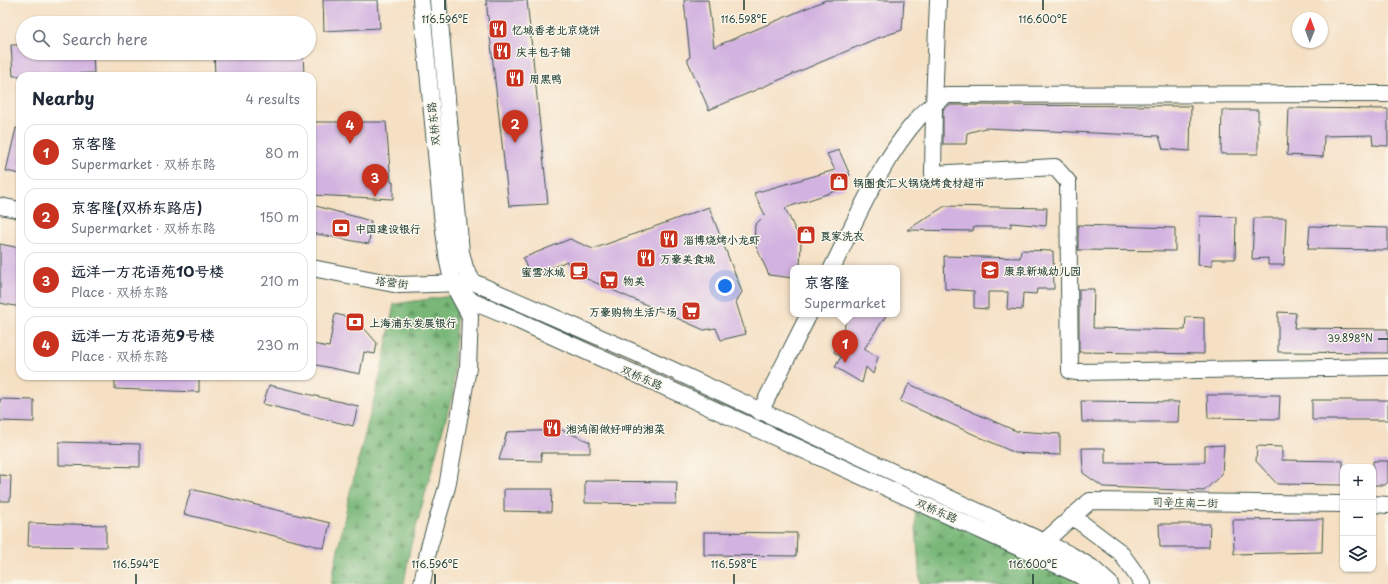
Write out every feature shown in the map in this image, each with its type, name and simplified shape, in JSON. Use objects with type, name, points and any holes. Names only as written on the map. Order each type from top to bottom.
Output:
[{"type":"street","name":"双桥东路","points":[[421,0],[448,262],[453,284],[473,302],[519,321],[1039,556],[1079,575],[1093,584]]},
{"type":"street","name":"双桥东路","points":[[438,0],[461,252],[465,268],[473,282],[638,354],[760,412],[1044,542],[1071,555],[1091,567],[1110,584]]},
{"type":"street","points":[[938,0],[933,174],[1055,167],[1068,182],[1070,371],[1388,367]]},
{"type":"street","points":[[834,265],[879,175],[903,138],[921,115],[946,95],[1388,94]]},
{"type":"street","points":[[0,206],[16,209]]},
{"type":"street","name":"塔营街","points":[[316,269],[399,285],[473,282]]},
{"type":"street","points":[[422,584],[430,547],[447,486],[468,368],[470,316],[453,284]]},
{"type":"street","points":[[760,412],[808,317]]},
{"type":"street","name":"司辛庄南二街","points":[[1044,542],[1090,501],[1340,504]]},
{"type":"street","points":[[1376,504],[1388,504]]},
{"type":"street","points":[[1072,516],[1120,552],[1143,584]]},
{"type":"green space","points":[[457,295],[453,393],[410,549],[404,584],[331,584],[349,496],[382,368],[394,304]]},
{"type":"green space","points":[[914,499],[1083,584],[920,584]]},
{"type":"building","points":[[323,0],[378,0],[380,28],[324,31]]},
{"type":"building","points":[[486,0],[527,0],[548,204],[509,206]]},
{"type":"building","points":[[684,0],[708,0],[714,47],[826,0],[904,0],[902,30],[875,39],[709,110],[687,59],[690,57]]},
{"type":"building","points":[[11,45],[16,45],[16,60],[93,60],[94,72],[16,72],[16,76],[13,76]]},
{"type":"building","points":[[214,60],[303,60],[304,72],[215,72]]},
{"type":"building","points":[[949,105],[1191,106],[1190,151],[1163,149],[1159,136],[985,128],[967,133],[966,144],[943,144],[943,109]]},
{"type":"building","points":[[1289,108],[1388,109],[1388,146],[1373,145],[1372,135],[1324,136],[1323,157],[1287,155]]},
{"type":"building","points":[[1222,110],[1258,110],[1258,154],[1221,154]]},
{"type":"building","points":[[316,122],[386,122],[391,182],[393,182],[393,199],[316,195]]},
{"type":"building","points":[[16,128],[16,173],[6,171]]},
{"type":"building","points":[[839,150],[850,175],[840,177],[845,188],[785,208],[801,242],[800,265],[790,265],[790,278],[769,275],[754,242],[755,225],[765,215],[754,193],[835,170],[827,154]]},
{"type":"building","name":"中国建设银行","points":[[316,206],[371,221],[369,244],[316,234]]},
{"type":"building","points":[[945,206],[1047,208],[1046,226],[1011,223],[1011,227],[974,227],[973,231],[907,230]]},
{"type":"building","points":[[709,207],[742,292],[736,302],[746,334],[721,340],[716,328],[704,330],[571,272],[567,261],[530,277],[523,258],[570,239],[593,249]]},
{"type":"building","points":[[1200,216],[1236,217],[1235,259],[1212,259],[1212,266],[1198,265]]},
{"type":"building","points":[[1254,218],[1286,218],[1284,265],[1268,265],[1268,258],[1252,259]]},
{"type":"building","points":[[1078,225],[1175,228],[1175,251],[1078,250]]},
{"type":"building","points":[[1310,226],[1388,228],[1388,250],[1308,249]]},
{"type":"building","points":[[0,244],[16,247],[16,306],[0,303]]},
{"type":"building","points":[[1021,250],[1053,251],[1054,289],[1037,289],[1036,294],[1023,293],[1022,310],[1007,309],[1008,292],[988,292],[988,309],[974,308],[974,291],[945,289],[944,256],[1020,258]]},
{"type":"building","points":[[1079,289],[1094,289],[1093,328],[1185,330],[1186,317],[1204,318],[1204,354],[1079,352]]},
{"type":"building","points":[[1278,312],[1296,313],[1294,328],[1388,329],[1388,353],[1278,352]]},
{"type":"building","points":[[335,314],[356,319],[377,343],[375,354],[364,352],[360,374],[316,365],[316,345],[329,347]]},
{"type":"building","points":[[846,317],[885,317],[864,349],[878,357],[873,374],[866,367],[862,383],[835,367],[841,357],[834,352],[844,333]]},
{"type":"building","points":[[115,380],[199,380],[199,392],[115,389]]},
{"type":"building","points":[[909,384],[1016,431],[1060,434],[1060,455],[1015,453],[900,401]]},
{"type":"building","points":[[269,385],[358,406],[353,426],[263,404]]},
{"type":"building","points":[[1207,395],[1280,395],[1279,419],[1208,418]]},
{"type":"building","points":[[0,399],[34,400],[34,422],[0,421]]},
{"type":"building","points":[[1312,400],[1388,400],[1388,420],[1312,420]]},
{"type":"building","points":[[1081,401],[1179,402],[1178,422],[1082,422]]},
{"type":"building","points":[[562,430],[590,442],[590,453],[541,453],[542,461],[499,460],[507,432]]},
{"type":"building","points":[[59,442],[140,444],[140,467],[59,465]]},
{"type":"building","points":[[1224,445],[1222,474],[1204,491],[1103,487],[1083,473],[1082,448],[1105,448],[1105,463],[1205,462],[1205,446]]},
{"type":"building","points":[[1257,446],[1282,447],[1282,460],[1343,461],[1343,464],[1340,464],[1340,485],[1277,484],[1256,461]]},
{"type":"building","points":[[1373,461],[1388,461],[1388,482],[1385,485],[1376,485],[1376,464],[1373,464]]},
{"type":"building","points":[[0,475],[11,476],[10,501],[0,501]]},
{"type":"building","points":[[585,481],[677,482],[676,504],[585,503]]},
{"type":"building","points":[[191,489],[330,523],[324,548],[184,514]]},
{"type":"building","points":[[504,489],[552,489],[551,512],[504,511]]},
{"type":"building","points":[[1323,519],[1322,552],[1234,554],[1233,520]]},
{"type":"building","points":[[29,523],[106,525],[106,547],[28,546]]},
{"type":"building","points":[[1159,524],[1210,524],[1209,547],[1160,547]]},
{"type":"building","points":[[704,532],[797,533],[796,556],[704,555]]},
{"type":"place","name":"忆城香老北京烧饼","points":[[498,29]]},
{"type":"place","name":"庆丰包子铺","points":[[502,51]]},
{"type":"place","name":"周黑鸭","points":[[515,78]]},
{"type":"place","name":"京客隆(双桥东路店)","points":[[515,143]]},
{"type":"place","name":"远洋一方花语苑9号楼","points":[[350,144]]},
{"type":"place","name":"锅圈食汇火锅烧烤食材超市","points":[[839,182]]},
{"type":"place","name":"远洋一方花语苑10号楼","points":[[375,197]]},
{"type":"place","name":"中国建设银行","points":[[341,228]]},
{"type":"place","name":"良家洗衣","points":[[806,235]]},
{"type":"place","name":"淄博烧烤小龙虾","points":[[669,239]]},
{"type":"place","name":"万豪美食城","points":[[646,258]]},
{"type":"place","name":"康泉新城幼儿园","points":[[990,270]]},
{"type":"place","name":"蜜雪冰城","points":[[579,271]]},
{"type":"place","name":"物美","points":[[609,280]]},
{"type":"place","name":"万豪购物生活广场","points":[[691,311]]},
{"type":"place","name":"上海浦东发展银行","points":[[355,322]]},
{"type":"place","name":"京客隆","points":[[845,363]]},
{"type":"place","name":"湘鸿阁做好呷的湘菜","points":[[552,428]]}]
